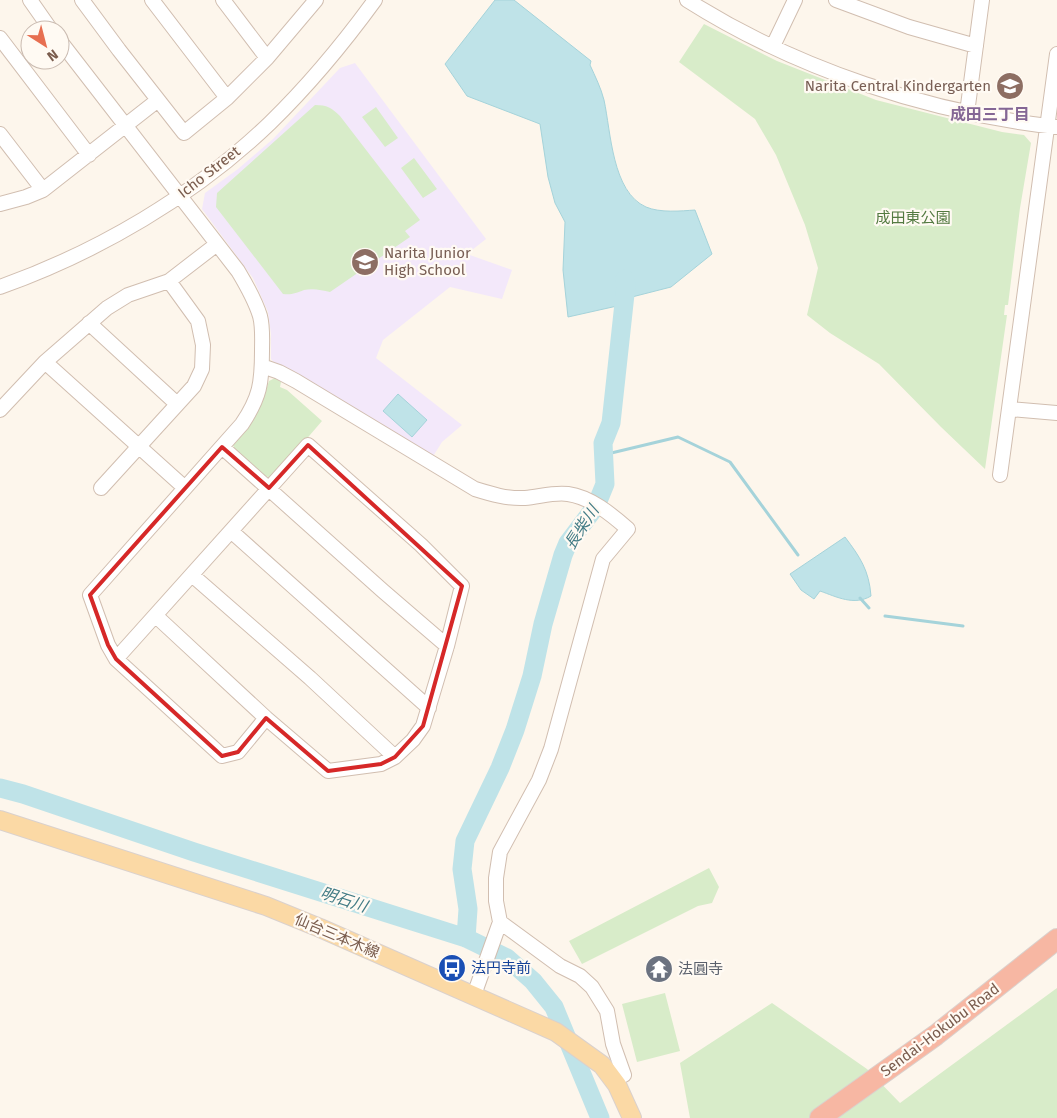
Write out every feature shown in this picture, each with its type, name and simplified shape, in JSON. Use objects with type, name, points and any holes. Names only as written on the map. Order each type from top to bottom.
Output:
[{"type":"highway","name":"Sendai-Hokubu Road","points":[[820,1118],[936,1035],[1057,939]]},
{"type":"main road","name":"仙台三本木線","points":[[0,820],[266,906],[535,1022],[556,1032],[602,1065],[617,1085],[632,1118]]},
{"type":"street","points":[[30,0],[44,20]]},
{"type":"street","points":[[82,0],[184,133],[227,98],[267,58],[316,0]]},
{"type":"street","points":[[152,0],[227,98]]},
{"type":"street","points":[[223,0],[267,58]]},
{"type":"street","name":"Icho Street","points":[[0,288],[96,246],[180,196],[268,124],[322,68],[375,0]]},
{"type":"street","points":[[773,46],[796,0]]},
{"type":"street","points":[[836,0],[909,27],[976,46]]},
{"type":"street","points":[[967,113],[982,0]]},
{"type":"street","points":[[693,2],[773,46],[900,96],[967,113],[1027,124],[1052,126]]},
{"type":"street","points":[[0,38],[88,155]]},
{"type":"street","points":[[1000,475],[1052,126],[1057,54]]},
{"type":"street","points":[[70,55],[238,271],[251,292],[260,318],[262,366],[262,381],[256,401],[242,424],[90,595],[108,646],[116,658],[222,756],[238,752],[266,718]]},
{"type":"street","points":[[0,204],[43,190],[158,100]]},
{"type":"street","points":[[0,134],[43,190]]},
{"type":"street","points":[[0,410],[45,362],[107,308],[128,295],[169,281],[217,244]]},
{"type":"street","points":[[101,488],[194,386],[202,369],[202,345],[198,321],[169,281]]},
{"type":"street","points":[[89,323],[177,404]]},
{"type":"street","points":[[45,362],[185,488]]},
{"type":"street","points":[[262,366],[296,381],[475,489],[498,496],[523,498],[550,493],[569,494],[603,509],[628,529],[603,559],[551,749],[538,780],[500,852],[496,878],[498,928],[474,995]]},
{"type":"street","points":[[1009,409],[1057,413]]},
{"type":"street","points":[[116,658],[156,616],[308,445],[420,545],[462,586],[429,708],[423,726],[413,740],[395,757],[381,764],[328,771],[266,718],[156,616]]},
{"type":"street","points":[[222,447],[447,646]]},
{"type":"street","points":[[231,531],[429,708]]},
{"type":"street","points":[[192,574],[395,757]]},
{"type":"street","points":[[498,928],[580,976],[592,987],[607,1011],[612,1044],[624,1075]]},
{"type":"highlighted area","points":[[308,445],[462,586],[423,726],[395,757],[381,764],[328,771],[266,718],[238,752],[222,756],[116,659],[108,645],[90,595],[222,447],[269,488]]},
{"type":"shaded area","name":"Narita Junior High School","points":[[355,63],[486,239],[467,254],[512,270],[502,299],[450,287],[383,340],[376,358],[462,425],[442,442],[432,458],[277,366],[271,359],[271,334],[268,312],[253,278],[202,209],[205,193],[238,169],[273,139],[340,68]]},
{"type":"green space","name":"成田東公園","points":[[704,24],[777,61],[876,100],[1002,132],[1024,135],[1031,143],[1020,208],[1008,305],[1005,305],[1004,315],[1007,315],[985,469],[879,364],[830,333],[807,315],[818,268],[805,225],[776,155],[755,119],[679,62]]},
{"type":"green space","points":[[315,105],[329,108],[340,116],[420,220],[405,231],[410,237],[330,292],[311,289],[283,294],[216,207],[217,193]]},
{"type":"green space","points":[[376,107],[398,138],[385,147],[362,117]]},
{"type":"green space","points":[[414,158],[437,189],[423,198],[401,168]]},
{"type":"green space","points":[[275,378],[281,382],[280,387],[287,390],[322,421],[273,478],[264,476],[235,450],[233,445],[255,415],[269,381]]},
{"type":"green space","points":[[709,868],[719,887],[712,903],[698,906],[582,964],[569,941]]},
{"type":"green space","points":[[1057,988],[1057,1118],[690,1118],[680,1063],[772,1003],[867,1069],[900,1103]]},
{"type":"green space","points":[[665,993],[680,1051],[637,1062],[622,1004]]},
{"type":"water","points":[[495,0],[514,0],[591,61],[590,65],[604,100],[615,160],[626,188],[635,199],[652,209],[670,211],[695,210],[712,254],[671,287],[628,298],[626,304],[568,317],[563,270],[565,222],[555,203],[548,177],[540,124],[467,96],[445,64]]},
{"type":"water","points":[[398,394],[427,420],[412,437],[383,411]]},
{"type":"water","points":[[845,537],[863,564],[871,596],[865,599],[852,600],[839,598],[820,591],[814,599],[801,590],[790,574]]},
{"type":"waterway","name":"長柴川","points":[[466,938],[468,909],[462,869],[465,841],[500,768],[515,730],[532,676],[543,624],[563,555],[568,543],[596,506],[605,484],[603,443],[611,423],[626,285],[625,279]]},
{"type":"waterway","points":[[603,455],[678,437],[730,462],[798,555]]},
{"type":"waterway","points":[[860,598],[869,608]]},
{"type":"waterway","points":[[885,616],[963,626]]},
{"type":"waterway","name":"明石川","points":[[0,788],[466,938],[507,958],[533,981],[554,1007],[600,1118]]},
{"type":"place","name":"Narita Central Kindergarten","points":[[1010,86]]},
{"type":"place","name":"Narita Junior High School","points":[[365,262]]},
{"type":"place","name":"法円寺前","points":[[452,968]]},
{"type":"place","name":"法圓寺","points":[[659,969]]},
{"type":"district","name":"成田三丁目","points":[[990,114]]}]
